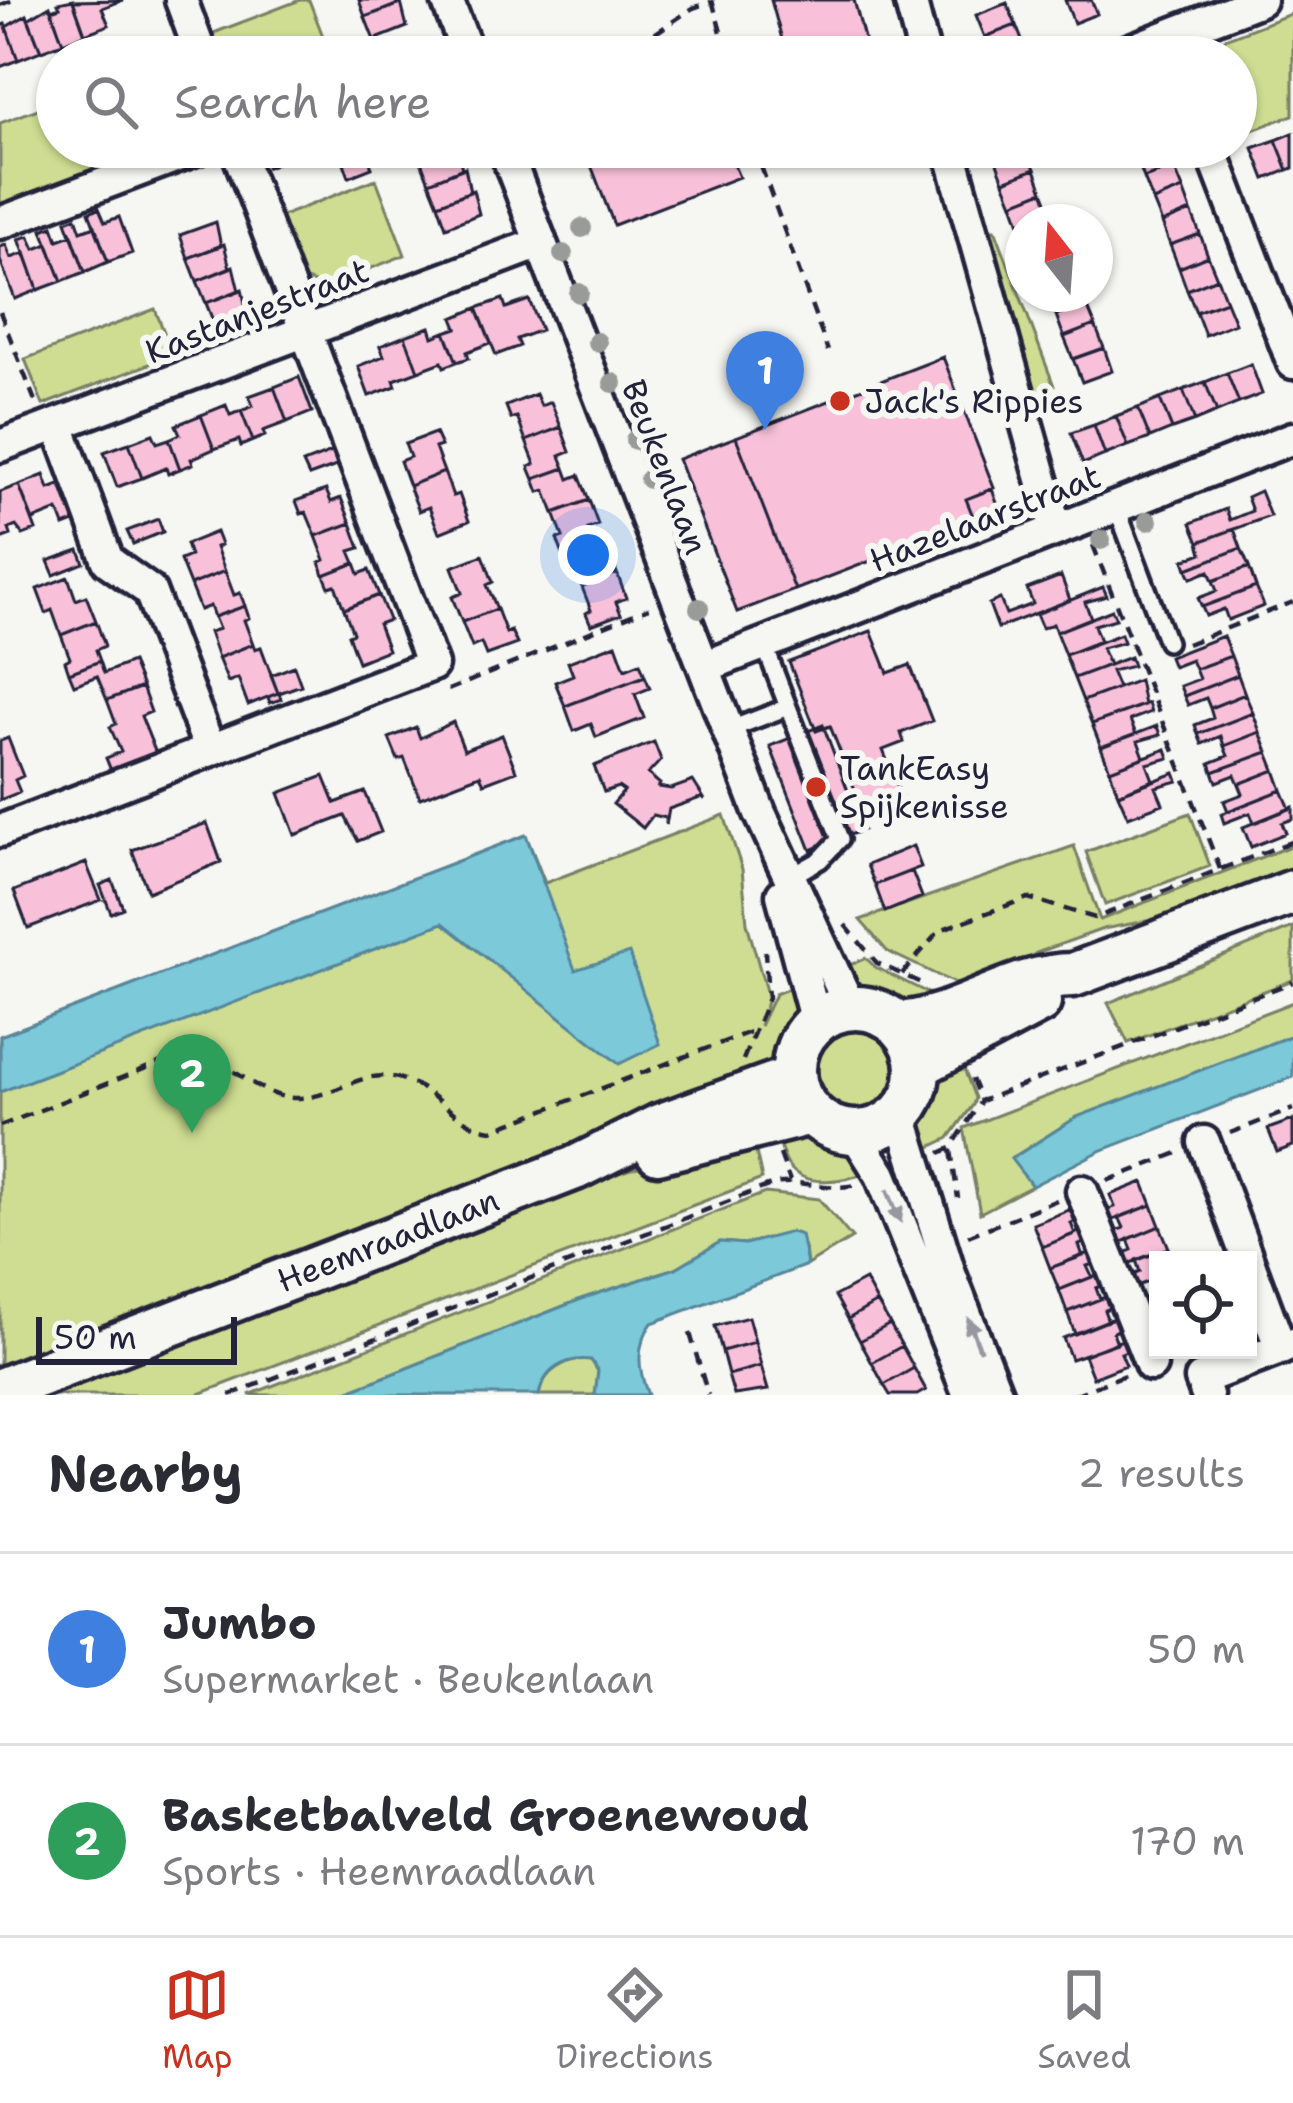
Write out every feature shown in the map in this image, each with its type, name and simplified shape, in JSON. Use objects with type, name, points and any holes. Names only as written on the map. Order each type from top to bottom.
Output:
[{"type":"main road","points":[[898,1024],[953,1029],[1059,991],[1073,975],[1293,892]]},
{"type":"main road","points":[[833,1014],[884,1014],[898,1024],[915,1051],[918,1066],[910,1099],[887,1123],[854,1132],[830,1126],[782,1101],[798,1047],[833,1014]]},
{"type":"main road","points":[[918,1066],[953,1029]]},
{"type":"main road","name":"Heemraadlaan","points":[[0,1390],[575,1168],[659,1126],[782,1101]]},
{"type":"street","points":[[181,0],[194,36]]},
{"type":"street","points":[[447,0],[461,36]]},
{"type":"street","points":[[910,0],[919,36]]},
{"type":"street","points":[[1190,36],[1260,0]]},
{"type":"street","points":[[0,224],[146,168]]},
{"type":"street","points":[[0,831],[432,665],[244,168]]},
{"type":"street","name":"Beukenlaan","points":[[512,168],[833,1014]]},
{"type":"street","points":[[956,168],[1070,524]]},
{"type":"street","points":[[1218,168],[1293,363]]},
{"type":"street","name":"Kastanjestraat","points":[[0,446],[540,243]]},
{"type":"street","points":[[52,427],[108,561],[150,591],[210,750]]},
{"type":"street","name":"Hazelaarstraat","points":[[704,668],[1293,437]]},
{"type":"street","name":"Beukenlaan","points":[[760,813],[790,877],[833,1014]]},
{"type":"street","points":[[901,1112],[950,1274],[998,1395]]},
{"type":"street","points":[[854,1132],[881,1175],[969,1395]]},
{"type":"street","points":[[1204,1142],[1240,1251]]},
{"type":"street","points":[[1082,1191],[1151,1365]]},
{"type":"street","points":[[1208,1395],[1201,1379],[1287,1347],[1257,1299]]},
{"type":"lane","points":[[1116,506],[1175,644]]},
{"type":"lane","points":[[764,644],[840,839],[820,860],[790,877]]},
{"type":"lane","points":[[728,730],[788,707]]},
{"type":"path","points":[[0,5],[13,0]]},
{"type":"path","points":[[688,0],[693,8]]},
{"type":"path","points":[[651,36],[712,1],[722,36]]},
{"type":"path","points":[[762,168],[828,351]]},
{"type":"path","points":[[0,312],[52,427]]},
{"type":"path","points":[[1070,524],[1220,869]]},
{"type":"path","points":[[432,665],[442,692],[676,597]]},
{"type":"path","points":[[1175,644],[1293,602]]},
{"type":"path","points":[[902,974],[940,930],[1028,898],[1095,918],[1293,841]]},
{"type":"path","points":[[838,916],[877,963],[932,988],[981,1102],[1293,982]]},
{"type":"path","points":[[764,940],[768,998],[742,1059],[782,1101],[790,1181]]},
{"type":"path","points":[[0,1126],[184,1052],[204,1054],[274,1095],[296,1099],[378,1073],[414,1084],[476,1128],[491,1130],[755,1030]]},
{"type":"path","points":[[962,1238],[1293,1109]]},
{"type":"path","points":[[230,1395],[773,1184],[790,1181],[817,1186]]},
{"type":"path","points":[[690,1333],[708,1395]]},
{"type":"green space","points":[[309,0],[323,36],[212,36]]},
{"type":"green space","points":[[1293,13],[1293,115],[1257,128],[1257,36],[1233,36]]},
{"type":"green space","points":[[36,110],[36,168],[102,168],[0,207],[0,123]]},
{"type":"green space","points":[[376,179],[405,255],[324,287],[301,278],[277,218]]},
{"type":"green space","points":[[995,229],[1005,256],[1005,279]]},
{"type":"green space","points":[[155,309],[173,355],[43,405],[25,359]]},
{"type":"green space","points":[[1014,312],[1026,312],[1054,386],[1036,393]]},
{"type":"green space","points":[[1190,813],[1210,866],[1105,905],[1086,852]]},
{"type":"green space","points":[[724,815],[742,869],[747,923],[768,998],[760,1026],[775,994],[798,985],[801,1020],[779,1064],[0,1372],[0,1036],[526,835],[545,883]]},
{"type":"green space","points":[[1293,845],[1293,873],[1185,914],[1103,929],[1036,953],[996,987],[964,999],[958,985],[887,951],[860,920],[1074,846],[1100,920]]},
{"type":"green space","points":[[1293,927],[1293,980],[1128,1043],[1108,1003]]},
{"type":"green space","points":[[866,958],[934,996],[909,1010],[873,994],[847,966]]},
{"type":"green space","points":[[1293,1002],[1293,1035],[1077,1117],[1012,1158],[1032,1186],[980,1213],[964,1128]]},
{"type":"green space","points":[[860,1026],[890,1038],[902,1068],[890,1098],[860,1110],[830,1098],[818,1068],[830,1038]]},
{"type":"green space","points":[[960,1058],[975,1098],[973,1105],[949,1138],[922,1151],[920,1122],[925,1099]]},
{"type":"green space","points":[[809,1126],[846,1144],[871,1171],[828,1181],[796,1173],[786,1161],[775,1128]]},
{"type":"green space","points":[[752,1134],[762,1179],[197,1395],[18,1395],[473,1222]]},
{"type":"green space","points":[[765,1193],[819,1199],[852,1238],[807,1265],[805,1248],[781,1235],[745,1244],[720,1242],[676,1268],[584,1298],[339,1395],[249,1395]]},
{"type":"green space","points":[[577,1358],[591,1360],[598,1371],[595,1395],[539,1395],[552,1371]]},
{"type":"water","points":[[526,835],[575,970],[629,953],[660,1044],[619,1064],[443,923],[0,1092],[0,1036]]},
{"type":"water","points":[[1293,1035],[1293,1077],[1100,1151],[1032,1186],[1011,1159],[1077,1117]]},
{"type":"water","points":[[791,1232],[801,1235],[807,1265],[652,1323],[640,1358],[648,1395],[595,1395],[598,1371],[591,1360],[582,1360],[551,1372],[539,1395],[339,1395],[584,1298],[676,1268],[720,1242],[745,1244]]},
{"type":"building","points":[[73,0],[85,34],[60,36],[51,10],[60,7],[58,3]]},
{"type":"building","points":[[123,0],[102,8],[109,25],[85,34],[73,1]]},
{"type":"building","points":[[359,0],[396,0],[398,5],[365,17]]},
{"type":"building","points":[[771,0],[854,0],[863,36],[781,36]]},
{"type":"building","points":[[1065,0],[1091,0],[1097,14],[1074,23]]},
{"type":"building","points":[[401,3],[407,27],[372,36],[365,17]]},
{"type":"building","points":[[1007,3],[1016,25],[985,36],[976,15]]},
{"type":"building","points":[[50,6],[61,36],[36,39],[28,19]]},
{"type":"building","points":[[27,15],[36,53],[18,60],[6,27]]},
{"type":"building","points":[[5,24],[18,60],[0,67],[0,26]]},
{"type":"building","points":[[1016,25],[1020,36],[988,36]]},
{"type":"building","points":[[1293,133],[1293,168],[1288,170],[1276,140]]},
{"type":"building","points":[[1276,140],[1288,170],[1265,179],[1257,147]]},
{"type":"building","points":[[346,168],[372,168],[349,177]]},
{"type":"building","points":[[424,168],[462,168],[462,169],[429,182]]},
{"type":"building","points":[[465,168],[470,192],[438,204],[429,182]]},
{"type":"building","points":[[592,168],[735,168],[739,177],[614,225]]},
{"type":"building","points":[[999,168],[1035,169],[1004,181]]},
{"type":"building","points":[[1140,168],[1171,168],[1144,178]]},
{"type":"building","points":[[1174,168],[1183,189],[1153,201],[1144,178]]},
{"type":"building","points":[[1035,169],[1043,191],[1013,203],[1004,181]]},
{"type":"building","points":[[1183,189],[1191,211],[1162,223],[1153,201]]},
{"type":"building","points":[[473,190],[479,214],[446,227],[438,204]]},
{"type":"building","points":[[1043,191],[1048,204],[1013,204]]},
{"type":"building","points":[[99,208],[105,222],[119,217],[132,253],[108,262],[89,212]]},
{"type":"building","points":[[1191,211],[1200,234],[1170,245],[1162,223]]},
{"type":"building","points":[[76,217],[81,231],[95,226],[108,262],[85,272],[66,221]]},
{"type":"building","points":[[216,222],[221,246],[188,258],[180,235]]},
{"type":"building","points":[[53,226],[58,240],[72,235],[85,272],[62,281],[42,230]]},
{"type":"building","points":[[1200,234],[1208,256],[1179,268],[1170,245]]},
{"type":"building","points":[[29,236],[35,249],[48,244],[62,281],[38,290],[19,239]]},
{"type":"building","points":[[224,244],[230,268],[197,281],[188,258]]},
{"type":"building","points":[[6,245],[11,258],[25,253],[38,290],[15,299],[0,260],[0,247]]},
{"type":"building","points":[[1208,256],[1217,278],[1187,290],[1179,268]]},
{"type":"building","points":[[233,266],[239,291],[206,303],[197,281]]},
{"type":"building","points":[[1217,278],[1226,301],[1196,312],[1187,290]]},
{"type":"building","points":[[242,289],[247,314],[215,326],[206,303]]},
{"type":"building","points":[[503,299],[506,308],[529,300],[541,330],[517,339],[520,346],[496,355],[477,308]]},
{"type":"building","points":[[1226,301],[1235,323],[1205,335],[1196,312]]},
{"type":"building","points":[[477,308],[491,343],[467,352],[469,358],[457,362],[445,332],[457,328],[453,318]]},
{"type":"building","points":[[1090,312],[1095,325],[1064,337],[1056,315]]},
{"type":"building","points":[[1095,325],[1104,348],[1073,359],[1064,337]]},
{"type":"building","points":[[430,327],[433,337],[445,332],[457,362],[418,371],[405,336]]},
{"type":"building","points":[[405,336],[418,371],[369,396],[358,366],[384,356],[380,346]]},
{"type":"building","points":[[1104,348],[1112,371],[1082,382],[1073,359]]},
{"type":"building","points":[[943,357],[994,488],[966,499],[975,521],[795,590],[736,437]]},
{"type":"building","points":[[1251,364],[1262,394],[1239,403],[1227,373]]},
{"type":"building","points":[[1227,373],[1239,403],[1217,412],[1205,382]]},
{"type":"building","points":[[299,377],[312,412],[287,422],[274,387]]},
{"type":"building","points":[[1205,382],[1217,412],[1195,421],[1183,390]]},
{"type":"building","points":[[274,387],[287,422],[263,431],[265,436],[253,441],[241,411],[253,406],[249,396]]},
{"type":"building","points":[[1183,390],[1195,421],[1172,429],[1160,399]]},
{"type":"building","points":[[536,394],[541,406],[551,402],[561,427],[526,441],[517,417],[511,419],[506,406]]},
{"type":"building","points":[[1160,399],[1172,429],[1150,438],[1138,408]]},
{"type":"building","points":[[226,405],[230,415],[241,411],[253,441],[241,446],[239,440],[214,449],[201,415]]},
{"type":"building","points":[[1138,408],[1150,438],[1128,446],[1116,416]]},
{"type":"building","points":[[201,415],[214,449],[180,469],[169,439],[180,434],[176,425]]},
{"type":"building","points":[[1116,416],[1128,446],[1105,455],[1094,425]]},
{"type":"building","points":[[1094,425],[1105,455],[1083,464],[1071,433]]},
{"type":"building","points":[[561,427],[570,452],[560,456],[565,468],[534,479],[529,467],[535,464],[526,441]]},
{"type":"building","points":[[435,433],[444,472],[409,486],[400,461],[410,457],[405,444]]},
{"type":"building","points":[[153,434],[157,443],[169,439],[180,469],[168,474],[166,468],[142,478],[129,443]]},
{"type":"building","points":[[736,437],[795,590],[737,612],[678,459]]},
{"type":"building","points":[[129,443],[142,478],[117,487],[104,452]]},
{"type":"building","points":[[334,451],[339,465],[309,476],[303,463]]},
{"type":"building","points":[[565,468],[569,479],[579,475],[589,500],[554,513],[545,490],[539,492],[534,479]]},
{"type":"building","points":[[444,472],[469,521],[439,533],[429,507],[419,511],[409,486]]},
{"type":"building","points":[[44,475],[49,489],[62,484],[77,521],[64,526],[58,510],[33,520],[19,485]]},
{"type":"building","points":[[19,485],[36,530],[23,535],[16,526],[9,529],[11,535],[0,539],[0,492]]},
{"type":"building","points":[[992,489],[998,506],[973,516],[966,499]]},
{"type":"building","points":[[326,490],[331,502],[341,498],[351,523],[316,536],[296,501]]},
{"type":"building","points":[[1260,491],[1270,516],[1199,542],[1191,523],[1226,509],[1230,520],[1252,511],[1247,497]]},
{"type":"building","points":[[589,500],[598,525],[588,529],[593,540],[562,552],[557,539],[563,537],[554,513]]},
{"type":"building","points":[[158,519],[163,532],[133,544],[127,531]]},
{"type":"building","points":[[351,523],[360,548],[350,551],[355,563],[324,575],[320,562],[325,560],[316,536]]},
{"type":"building","points":[[1234,529],[1241,548],[1187,569],[1184,560],[1202,553],[1199,542]]},
{"type":"building","points":[[216,532],[225,571],[190,585],[180,560],[190,556],[186,544]]},
{"type":"building","points":[[593,540],[597,552],[607,548],[617,573],[582,587],[573,562],[567,564],[562,552]]},
{"type":"building","points":[[1241,548],[1249,567],[1213,581],[1209,571],[1191,578],[1187,569]]},
{"type":"building","points":[[79,550],[84,563],[54,575],[48,561]]},
{"type":"building","points":[[483,555],[493,582],[487,585],[497,609],[462,622],[452,597],[462,593],[452,567]]},
{"type":"building","points":[[355,563],[359,574],[369,570],[379,595],[344,609],[335,585],[329,587],[324,575]]},
{"type":"building","points":[[1249,567],[1256,587],[1202,607],[1198,598],[1217,591],[1213,581]]},
{"type":"building","points":[[225,571],[234,595],[240,593],[245,606],[214,617],[210,606],[200,610],[190,585]]},
{"type":"building","points":[[617,573],[626,598],[616,602],[621,614],[591,625],[582,587]]},
{"type":"building","points":[[1061,576],[1070,600],[998,628],[989,604],[1000,599],[1006,614],[1033,604],[1027,589]]},
{"type":"building","points":[[68,577],[76,600],[86,596],[96,621],[61,635],[37,589]]},
{"type":"building","points":[[1103,587],[1107,596],[1085,602],[1091,618],[1056,632],[1053,624],[1042,628],[1036,614]]},
{"type":"building","points":[[1256,587],[1264,606],[1228,620],[1224,609],[1206,616],[1202,607]]},
{"type":"building","points":[[379,595],[389,620],[378,624],[388,650],[358,662],[344,609]]},
{"type":"building","points":[[245,606],[249,618],[244,620],[253,644],[218,658],[209,632],[219,629],[214,617]]},
{"type":"building","points":[[497,609],[506,633],[511,631],[517,644],[486,655],[481,643],[472,647],[462,622]]},
{"type":"building","points":[[1112,610],[1116,619],[1094,625],[1100,641],[1065,655],[1056,632]]},
{"type":"building","points":[[96,621],[105,646],[96,650],[100,661],[69,673],[65,661],[70,658],[61,635]]},
{"type":"building","points":[[871,631],[888,673],[910,665],[932,721],[901,733],[904,742],[883,750],[903,801],[865,815],[830,726],[816,731],[789,662]]},
{"type":"building","points":[[1121,634],[1124,642],[1102,648],[1109,665],[1074,678],[1065,655]]},
{"type":"building","points":[[1223,636],[1231,656],[1195,669],[1191,660],[1173,667],[1169,657]]},
{"type":"building","points":[[253,644],[255,649],[261,647],[278,693],[248,705],[238,678],[228,682],[218,658]]},
{"type":"building","points":[[616,644],[625,669],[640,663],[645,676],[565,706],[555,682],[573,675],[568,662]]},
{"type":"building","points":[[1231,656],[1238,675],[1184,696],[1180,686],[1199,679],[1195,669]]},
{"type":"building","points":[[1130,657],[1133,666],[1111,671],[1118,688],[1083,701],[1074,678]]},
{"type":"building","points":[[100,661],[104,673],[132,662],[142,687],[107,700],[97,676],[74,685],[69,673]]},
{"type":"building","points":[[294,666],[301,685],[279,693],[281,699],[270,703],[268,697],[278,693],[271,675]]},
{"type":"building","points":[[1238,675],[1245,694],[1210,708],[1206,698],[1188,705],[1184,696]]},
{"type":"building","points":[[645,676],[650,688],[635,694],[644,718],[596,737],[591,724],[574,731],[565,706]]},
{"type":"building","points":[[1139,680],[1144,705],[1092,724],[1083,701]]},
{"type":"building","points":[[142,687],[151,712],[141,716],[157,756],[112,773],[106,758],[121,752],[110,727],[116,724],[107,700]]},
{"type":"building","points":[[1245,694],[1253,713],[1198,734],[1195,725],[1213,718],[1210,708]]},
{"type":"building","points":[[1148,703],[1151,712],[1130,720],[1136,734],[1101,747],[1092,724]]},
{"type":"building","points":[[1253,713],[1260,732],[1224,746],[1221,736],[1202,744],[1198,734]]},
{"type":"building","points":[[453,722],[464,750],[502,735],[516,771],[484,783],[480,775],[420,798],[404,758],[398,760],[389,738],[416,727],[420,738]]},
{"type":"building","points":[[823,725],[863,830],[811,850],[770,746]]},
{"type":"building","points":[[1157,726],[1160,735],[1138,741],[1144,757],[1110,770],[1101,747]]},
{"type":"building","points":[[1260,732],[1268,752],[1213,772],[1210,763],[1228,756],[1224,746]]},
{"type":"building","points":[[8,738],[23,776],[15,780],[20,792],[0,800],[0,741]]},
{"type":"building","points":[[654,742],[661,760],[648,774],[658,787],[671,789],[693,781],[705,800],[669,809],[666,825],[666,818],[653,815],[643,828],[613,804],[624,791],[618,787],[604,792],[594,766]]},
{"type":"building","points":[[1166,749],[1169,758],[1147,764],[1153,780],[1118,794],[1110,770]]},
{"type":"building","points":[[1268,752],[1275,770],[1239,784],[1235,775],[1217,782],[1213,772]]},
{"type":"building","points":[[1275,770],[1282,790],[1228,811],[1224,801],[1243,794],[1239,784]]},
{"type":"building","points":[[1175,773],[1178,781],[1156,787],[1163,804],[1128,817],[1118,794]]},
{"type":"building","points":[[324,776],[335,803],[365,792],[381,832],[358,841],[345,816],[295,835],[279,793]]},
{"type":"building","points":[[1282,790],[1290,809],[1254,823],[1250,813],[1224,823],[1221,814]]},
{"type":"building","points":[[1293,807],[1293,819],[1282,823],[1286,833],[1251,847],[1243,827]]},
{"type":"building","points":[[207,823],[221,862],[148,892],[132,850]]},
{"type":"building","points":[[913,846],[921,867],[875,885],[867,865]]},
{"type":"building","points":[[86,863],[101,900],[28,928],[14,891]]},
{"type":"building","points":[[912,871],[922,897],[885,912],[875,885]]},
{"type":"building","points":[[112,880],[123,908],[111,913],[100,885]]},
{"type":"building","points":[[1293,1120],[1293,1146],[1277,1152],[1268,1129]]},
{"type":"building","points":[[1143,1182],[1152,1205],[1106,1223],[1102,1212],[1115,1207],[1110,1195]]},
{"type":"building","points":[[1152,1205],[1160,1226],[1115,1245],[1110,1233],[1124,1228],[1119,1217]]},
{"type":"building","points":[[1079,1206],[1084,1218],[1071,1223],[1075,1234],[1042,1247],[1033,1224]]},
{"type":"building","points":[[1160,1226],[1169,1248],[1149,1251],[1149,1256],[1123,1266],[1119,1255],[1132,1250],[1128,1239]]},
{"type":"building","points":[[1088,1228],[1092,1240],[1079,1245],[1083,1256],[1050,1268],[1042,1247]]},
{"type":"building","points":[[1096,1250],[1101,1262],[1087,1266],[1092,1277],[1059,1290],[1050,1268]]},
{"type":"building","points":[[1149,1255],[1149,1281],[1132,1288],[1127,1277],[1140,1272],[1136,1260]]},
{"type":"building","points":[[1105,1272],[1109,1283],[1096,1288],[1100,1299],[1067,1312],[1059,1290]]},
{"type":"building","points":[[865,1280],[877,1302],[848,1319],[835,1296]]},
{"type":"building","points":[[1113,1294],[1117,1305],[1104,1310],[1108,1321],[1075,1334],[1067,1312]]},
{"type":"building","points":[[877,1302],[890,1324],[860,1341],[848,1319]]},
{"type":"building","points":[[1121,1315],[1126,1327],[1113,1332],[1117,1343],[1071,1359],[1063,1338]]},
{"type":"building","points":[[748,1317],[755,1342],[722,1351],[715,1326]]},
{"type":"building","points":[[890,1324],[902,1346],[872,1363],[860,1341]]},
{"type":"building","points":[[1130,1337],[1134,1348],[1121,1353],[1126,1365],[1093,1378],[1084,1355]]},
{"type":"building","points":[[755,1342],[761,1366],[728,1375],[722,1351]]},
{"type":"building","points":[[902,1346],[914,1368],[884,1385],[872,1363]]},
{"type":"building","points":[[761,1366],[768,1390],[734,1395],[728,1375]]},
{"type":"building","points":[[914,1368],[926,1390],[917,1395],[890,1395],[884,1385]]},
{"type":"place","name":"Jack's Rippies","points":[[840,401]]},
{"type":"place","name":"Jumbo","points":[[765,430]]},
{"type":"place","name":"TankEasy Spijkenisse","points":[[816,787]]},
{"type":"place","name":"Basketbalveld Groenewoud","points":[[192,1133]]}]
